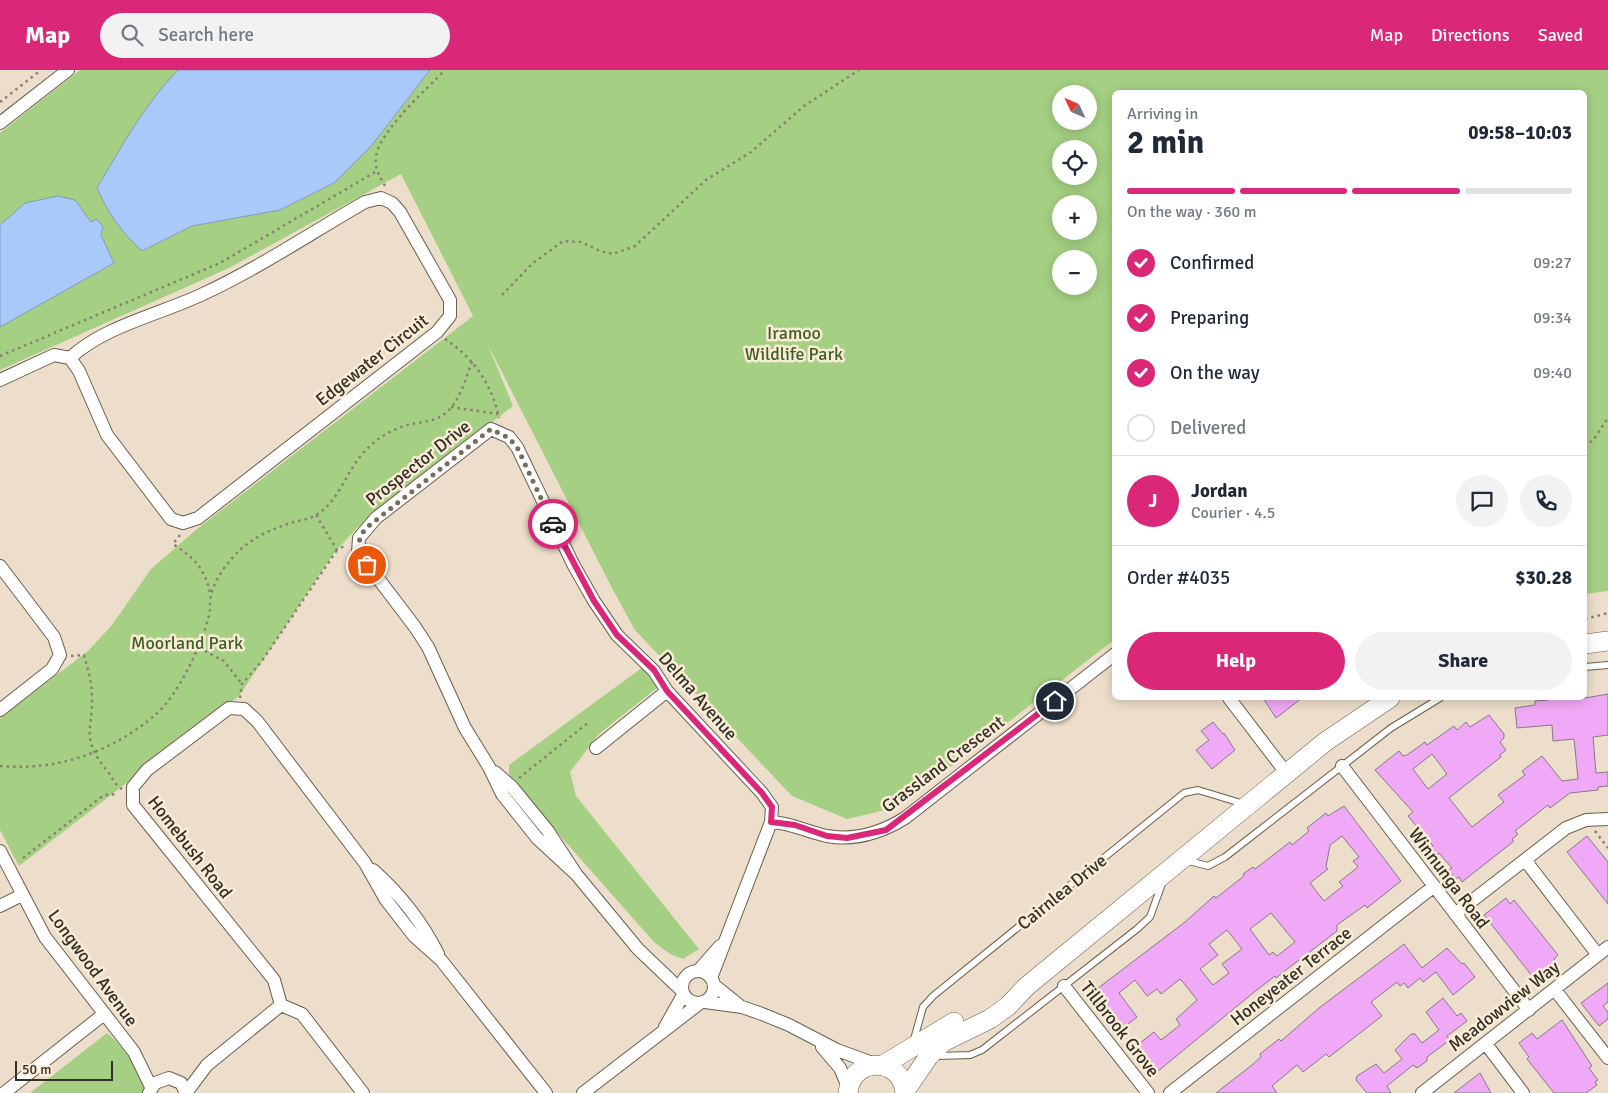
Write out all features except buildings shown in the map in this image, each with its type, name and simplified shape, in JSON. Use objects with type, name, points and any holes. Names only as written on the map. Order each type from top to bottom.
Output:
[{"type":"street","points":[[0,123],[68,70]]},
{"type":"street","name":"Edgewater Circuit","points":[[373,199],[388,200],[400,212],[450,300],[450,316],[437,332],[192,522],[177,522],[171,519],[121,455],[100,421],[79,370],[70,358],[84,345],[96,338],[229,281],[373,199]]},
{"type":"street","points":[[0,380],[54,355],[70,358]]},
{"type":"street","name":"Prospector Drive","points":[[501,432],[491,429],[486,431],[384,511],[366,528],[359,538],[358,552],[428,647],[465,728],[489,767],[512,787],[548,831],[576,874],[638,949],[682,993]]},
{"type":"street","name":"Delma Avenue","points":[[501,432],[517,447],[573,564],[594,601],[617,635],[654,670],[667,691],[770,802],[771,822]]},
{"type":"street","points":[[0,566],[54,636],[60,654],[52,669],[0,710]]},
{"type":"street","points":[[1587,644],[1608,641]]},
{"type":"street","name":"Grassland Crescent","points":[[771,822],[795,825],[827,836],[847,838],[886,830],[905,818],[1112,656]]},
{"type":"street","points":[[596,748],[667,691]]},
{"type":"street","points":[[1231,700],[1287,774]]},
{"type":"street","points":[[905,1092],[929,1056],[943,1042],[990,1018],[1008,1006],[1027,986],[1165,875],[1325,742],[1387,700]]},
{"type":"street","name":"Homebush Road","points":[[281,1005],[274,980],[133,805],[133,787],[147,770],[230,708],[244,709],[257,721],[365,863],[397,891],[425,928],[441,960],[546,1093]]},
{"type":"street","name":"Winnunga Road","points":[[1342,766],[1529,1010]]},
{"type":"street","points":[[1455,914],[1566,828],[1586,820],[1608,819]]},
{"type":"street","points":[[583,1093],[712,994],[713,981],[725,940],[771,822]]},
{"type":"street","name":"Longwood Avenue","points":[[0,851],[45,937],[134,1052],[150,1090]]},
{"type":"street","points":[[1525,860],[1603,951]]},
{"type":"street","name":"Honeyeater Terrace","points":[[1170,1093],[1433,887]]},
{"type":"street","points":[[0,906],[22,894]]},
{"type":"street","points":[[663,1031],[682,993],[683,980],[694,972],[725,940]]},
{"type":"street","name":"Meadowview Way","points":[[1422,1093],[1603,951]]},
{"type":"street","name":"Prospector Drive","points":[[651,962],[674,971],[694,972]]},
{"type":"street","points":[[694,972],[713,981],[742,1007]]},
{"type":"street","points":[[848,1090],[858,1071],[879,1064],[911,1049],[956,1021],[1027,986]]},
{"type":"street","name":"Tillbrook Grove","points":[[1064,986],[1148,1093]]},
{"type":"street","points":[[1555,990],[1608,1058]]},
{"type":"street","points":[[682,993],[690,1002],[742,1007],[789,1025],[836,1050],[879,1064],[898,1074],[905,1092]]},
{"type":"street","points":[[186,1093],[207,1065],[281,1005],[302,1014],[363,1093]]},
{"type":"street","points":[[4,1093],[104,1014]]},
{"type":"street","points":[[813,1038],[840,1068],[848,1090]]},
{"type":"street","points":[[1486,1044],[1523,1093]]},
{"type":"street","name":"Longwood Avenue","points":[[134,1052],[171,1079],[181,1083],[186,1093]]},
{"type":"street","points":[[150,1090],[155,1083],[207,1065]]},
{"type":"lane","points":[[1587,667],[1608,665]]},
{"type":"lane","points":[[1183,860],[1208,866],[1225,857],[1391,728],[1437,700]]},
{"type":"lane","name":"Cairnlea Drive","points":[[911,1049],[923,1007],[933,996],[1184,794],[1198,790],[1250,805]]},
{"type":"lane","points":[[929,1056],[970,1056],[982,1050],[1138,929],[1150,917],[1165,875]]},
{"type":"path","points":[[0,102],[41,70]]},
{"type":"path","points":[[386,188],[375,159],[381,144],[407,108],[445,70]]},
{"type":"path","points":[[502,295],[532,264],[563,241],[580,242],[600,251],[614,254],[635,246],[706,180],[751,152],[804,106],[859,70]]},
{"type":"path","points":[[0,356],[220,263],[378,171]]},
{"type":"path","points":[[442,337],[472,362],[494,397],[499,418]]},
{"type":"path","points":[[211,595],[221,574],[241,549],[273,528],[316,515],[334,497],[363,453],[381,437],[402,426],[428,422],[447,413],[463,387],[472,362]]},
{"type":"path","points":[[451,407],[498,414]]},
{"type":"path","points":[[1587,445],[1594,439],[1608,418]]},
{"type":"path","points":[[316,515],[337,550]]},
{"type":"path","points":[[0,766],[41,767],[94,753],[118,741],[155,716],[186,673],[199,648],[210,613],[211,595],[208,581],[202,568],[194,559],[173,544],[181,534]]},
{"type":"path","points":[[239,700],[242,684],[262,661],[337,550],[349,545]]},
{"type":"path","points":[[1587,618],[1608,613]]},
{"type":"path","points":[[199,648],[224,661],[242,684]]},
{"type":"path","points":[[71,656],[84,655],[88,671],[92,700],[88,731],[94,753],[115,784],[133,797]]},
{"type":"path","points":[[518,779],[589,722]]},
{"type":"path","points":[[23,858],[104,795],[117,794]]},
{"type":"path","points":[[1586,820],[1608,848]]},
{"type":"green space","name":"Iramoo Wildlife Park","points":[[80,70],[1608,70],[1608,591],[1587,594],[1587,90],[1112,90],[1112,641],[899,807],[847,819],[792,796],[635,630],[488,345],[513,406],[357,528],[334,553],[239,696],[19,866],[0,830],[0,718],[88,651],[112,625],[151,569],[197,529],[473,316],[401,174],[229,268],[0,370],[0,133]]},
{"type":"green space","points":[[643,667],[658,687],[599,734],[570,772],[576,796],[699,949],[683,959],[670,954],[654,942],[509,778],[509,765]]},
{"type":"green space","points":[[107,1033],[131,1060],[140,1077],[145,1093],[30,1093]]},
{"type":"water","points":[[178,70],[430,70],[372,145],[334,183],[280,210],[192,226],[142,251],[116,222],[97,188],[144,112]]},
{"type":"water","points":[[58,196],[75,200],[91,222],[97,219],[103,227],[101,235],[114,263],[0,327],[0,225],[25,203]]},
{"type":"way so far","points":[[367,565],[358,552],[357,545],[359,538],[366,528],[376,518],[491,429],[501,432],[517,447],[553,524]]},
{"type":"route","points":[[553,524],[594,601],[617,635],[654,670],[667,691],[770,802],[772,807],[771,822],[795,825],[827,836],[847,838],[886,830],[905,818],[1055,701]]},
{"type":"park label","name":"Moorland Park","points":[[187,643]]}]
